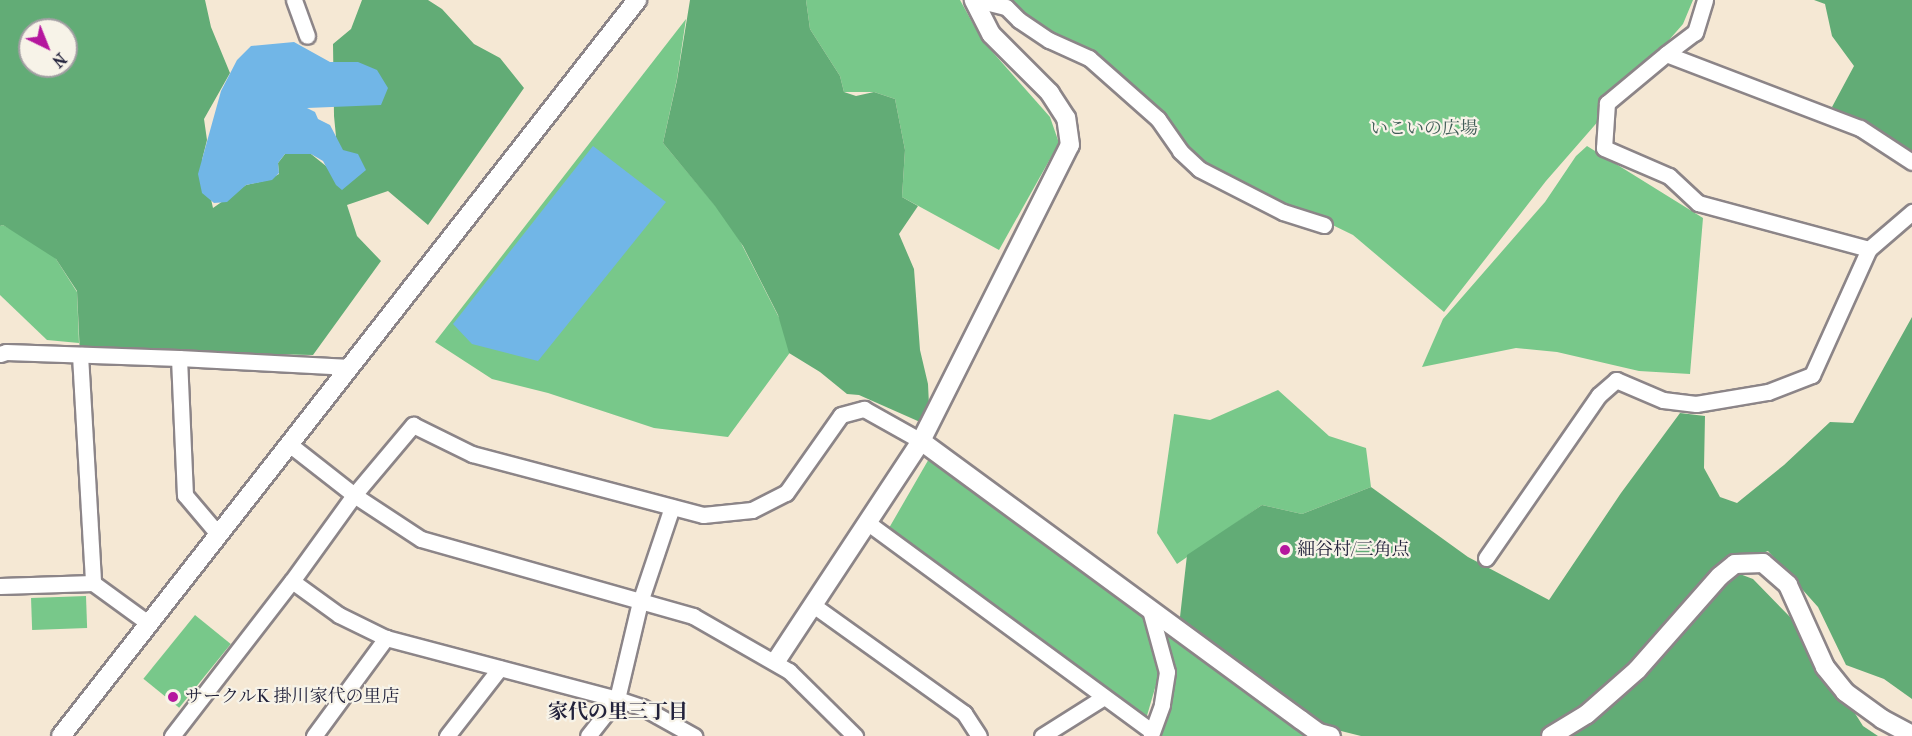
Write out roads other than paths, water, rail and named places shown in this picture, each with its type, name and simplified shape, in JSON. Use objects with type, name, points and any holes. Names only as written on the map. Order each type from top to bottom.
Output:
[{"type":"street","points":[[294,0],[307,36]]},
{"type":"street","points":[[61,736],[637,0]]},
{"type":"street","points":[[975,0],[1006,7],[1019,20],[1049,40],[1089,58],[1158,118],[1180,151],[1199,169],[1283,212],[1324,225]]},
{"type":"street","points":[[776,661],[921,441],[1070,145],[1066,118],[1050,93],[991,34],[975,0]]},
{"type":"street","points":[[1705,0],[1695,32],[1607,103],[1604,148],[1669,176],[1698,203],[1869,249]]},
{"type":"street","points":[[1666,54],[1860,128],[1912,162]]},
{"type":"street","points":[[1486,558],[1599,395],[1616,380],[1663,400],[1696,404],[1768,392],[1812,375],[1869,249],[1912,212]]},
{"type":"street","points":[[0,354],[6,352],[179,358],[350,367]]},
{"type":"street","points":[[80,355],[93,583]]},
{"type":"street","points":[[179,358],[185,495],[218,534]]},
{"type":"street","points":[[172,736],[292,581],[354,495],[413,425],[472,454],[703,515],[752,510],[786,493],[841,415],[864,409],[921,441],[1319,733],[1331,736]]},
{"type":"street","points":[[289,444],[354,495],[421,538],[693,616],[776,661],[814,692],[855,736]]},
{"type":"street","points":[[588,736],[617,699],[640,602],[672,507]]},
{"type":"street","points":[[868,523],[1151,733],[1162,705],[1167,672],[1150,610]]},
{"type":"street","points":[[1551,736],[1587,714],[1636,670],[1720,576],[1736,564],[1763,563],[1788,585],[1825,667],[1845,692],[1882,719],[1912,735]]},
{"type":"street","points":[[292,581],[339,615],[386,638],[617,699],[642,707],[694,736]]},
{"type":"street","points":[[0,586],[93,583],[148,624]]},
{"type":"street","points":[[813,604],[964,714],[979,736]]},
{"type":"street","points":[[314,736],[386,638]]},
{"type":"street","points":[[447,736],[500,668]]},
{"type":"street","points":[[1042,736],[1104,697]]},
{"type":"water","points":[[294,42],[330,62],[358,62],[377,70],[388,88],[381,105],[307,108],[315,112],[318,119],[330,125],[343,150],[358,154],[366,170],[342,190],[336,185],[323,161],[311,154],[285,154],[278,163],[279,173],[272,180],[246,185],[227,202],[214,203],[202,193],[198,174],[221,91],[237,60],[251,46]]},
{"type":"water","points":[[593,146],[666,202],[538,361],[472,344],[453,324]]},
{"type":"place","name":"細谷村/三角点","points":[[1285,550]]},
{"type":"place","name":"サークルK 掛川家代の里店","points":[[173,697]]},
{"type":"district","name":"家代の里三丁目","points":[[618,711]]},
{"type":"park label","name":"いこいの広場","points":[[1424,129]]}]
